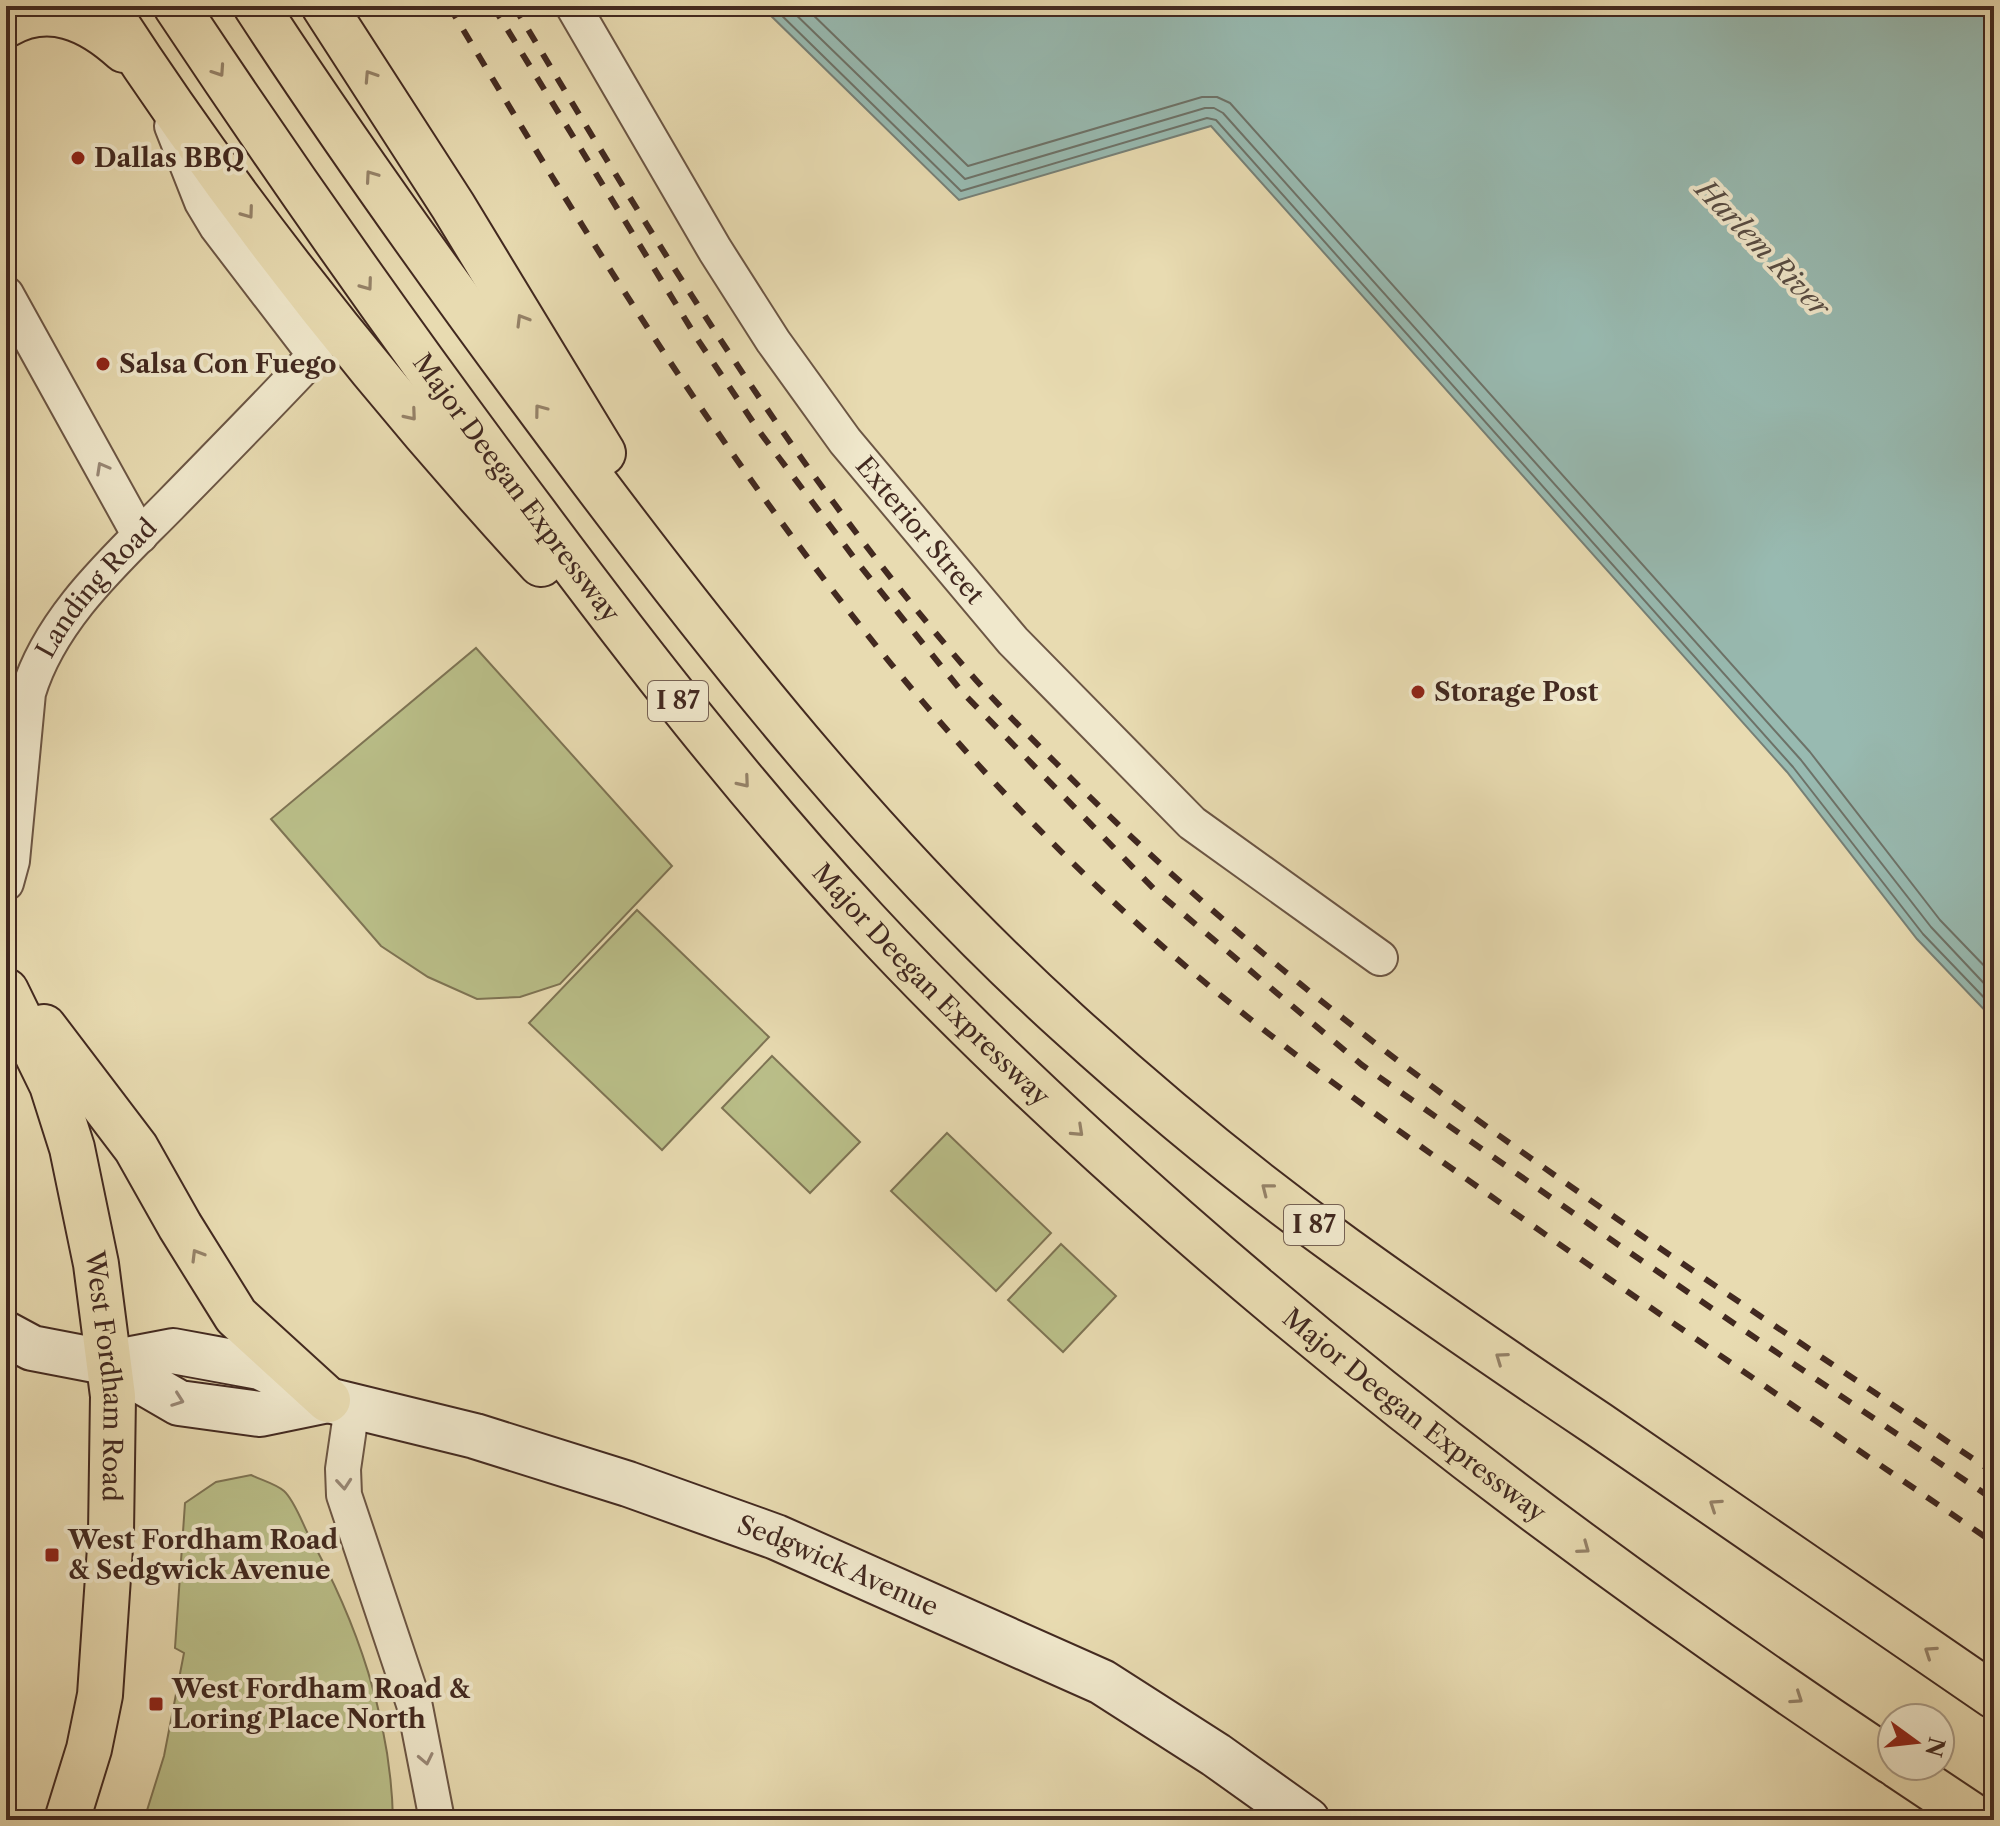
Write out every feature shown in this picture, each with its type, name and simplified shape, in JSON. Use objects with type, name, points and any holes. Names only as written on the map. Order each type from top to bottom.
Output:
[{"type":"main road","points":[[105,6],[154,81],[261,230],[454,467],[572,599],[711,742]]},
{"type":"main road","name":"Major Deegan Expressway","points":[[176,6],[286,170],[555,542],[711,742],[787,833],[948,1007],[1055,1110],[1211,1250],[1393,1401],[1580,1545],[1725,1649],[1876,1751]]},
{"type":"main road","name":"I 87","points":[[256,6],[464,306],[723,650],[837,788],[916,876],[1067,1022],[1155,1098],[1352,1254],[1994,1696]]},
{"type":"main road","points":[[324,6],[453,206],[723,650]]},
{"type":"main road","points":[[6,25],[16,18],[40,11],[52,10],[76,16],[122,47],[154,81]]},
{"type":"main road","points":[[6,978],[136,1148],[236,1316],[340,1403]]},
{"type":"main road","name":"West Fordham Road","points":[[6,991],[52,1085],[72,1148],[96,1264],[110,1363],[114,1462],[103,1668],[96,1721],[67,1820]]},
{"type":"main road","name":"Sedgwick Avenue","points":[[6,1334],[32,1348],[110,1363],[179,1403],[260,1414],[340,1403],[489,1440],[628,1484],[776,1537],[1102,1682],[1216,1755],[1307,1820]]},
{"type":"main road","points":[[1922,1782],[1979,1820]]},
{"type":"street","name":"Exterior Street","points":[[573,6],[715,250],[773,341],[845,441],[1013,641],[1192,823],[1380,958]]},
{"type":"street","name":"Landing Road","points":[[6,883],[12,861],[23,722],[36,667],[63,623],[140,536],[315,355],[209,214],[154,81]]},
{"type":"street","points":[[6,294],[140,536]]},
{"type":"street","points":[[340,1403],[344,1495],[415,1707],[437,1820]]},
{"type":"green space","points":[[476,648],[672,866],[560,984],[520,997],[477,999],[428,977],[381,946],[271,819]]},
{"type":"green space","points":[[637,910],[769,1037],[662,1150],[529,1023]]},
{"type":"green space","points":[[772,1056],[860,1142],[810,1193],[722,1108]]},
{"type":"green space","points":[[947,1133],[1051,1233],[996,1291],[891,1191]]},
{"type":"green space","points":[[1061,1244],[1116,1296],[1063,1352],[1008,1300]]},
{"type":"green space","points":[[251,1475],[277,1486],[288,1495],[342,1601],[378,1709],[386,1745],[393,1820],[144,1820],[164,1756],[184,1653],[175,1648],[185,1503],[216,1482]]},
{"type":"water","name":"Harlem River","points":[[761,6],[1994,6],[1994,1020],[1917,939],[1787,772],[1211,126],[959,200]]},
{"type":"railway","points":[[449,6],[598,250],[757,488],[842,602],[932,713],[1028,818],[1176,958],[1316,1070],[1569,1251],[1994,1543]]},
{"type":"railway","points":[[493,6],[698,340],[759,431],[861,567],[963,693],[1155,890],[1362,1065],[1623,1248],[1994,1500]]},
{"type":"railway","points":[[514,6],[674,268],[787,438],[909,601],[975,679],[1056,763],[1162,865],[1273,962],[1389,1054],[1628,1226],[1994,1473]]},
{"type":"place","name":"Dallas BBQ","points":[[78,158]]},
{"type":"place","name":"Salsa Con Fuego","points":[[103,364]]},
{"type":"place","name":"Storage Post","points":[[1418,692]]},
{"type":"place","name":"West Fordham Road & Sedgwick Avenue","points":[[52,1555]]},
{"type":"place","name":"West Fordham Road & Loring Place North","points":[[156,1704]]}]
